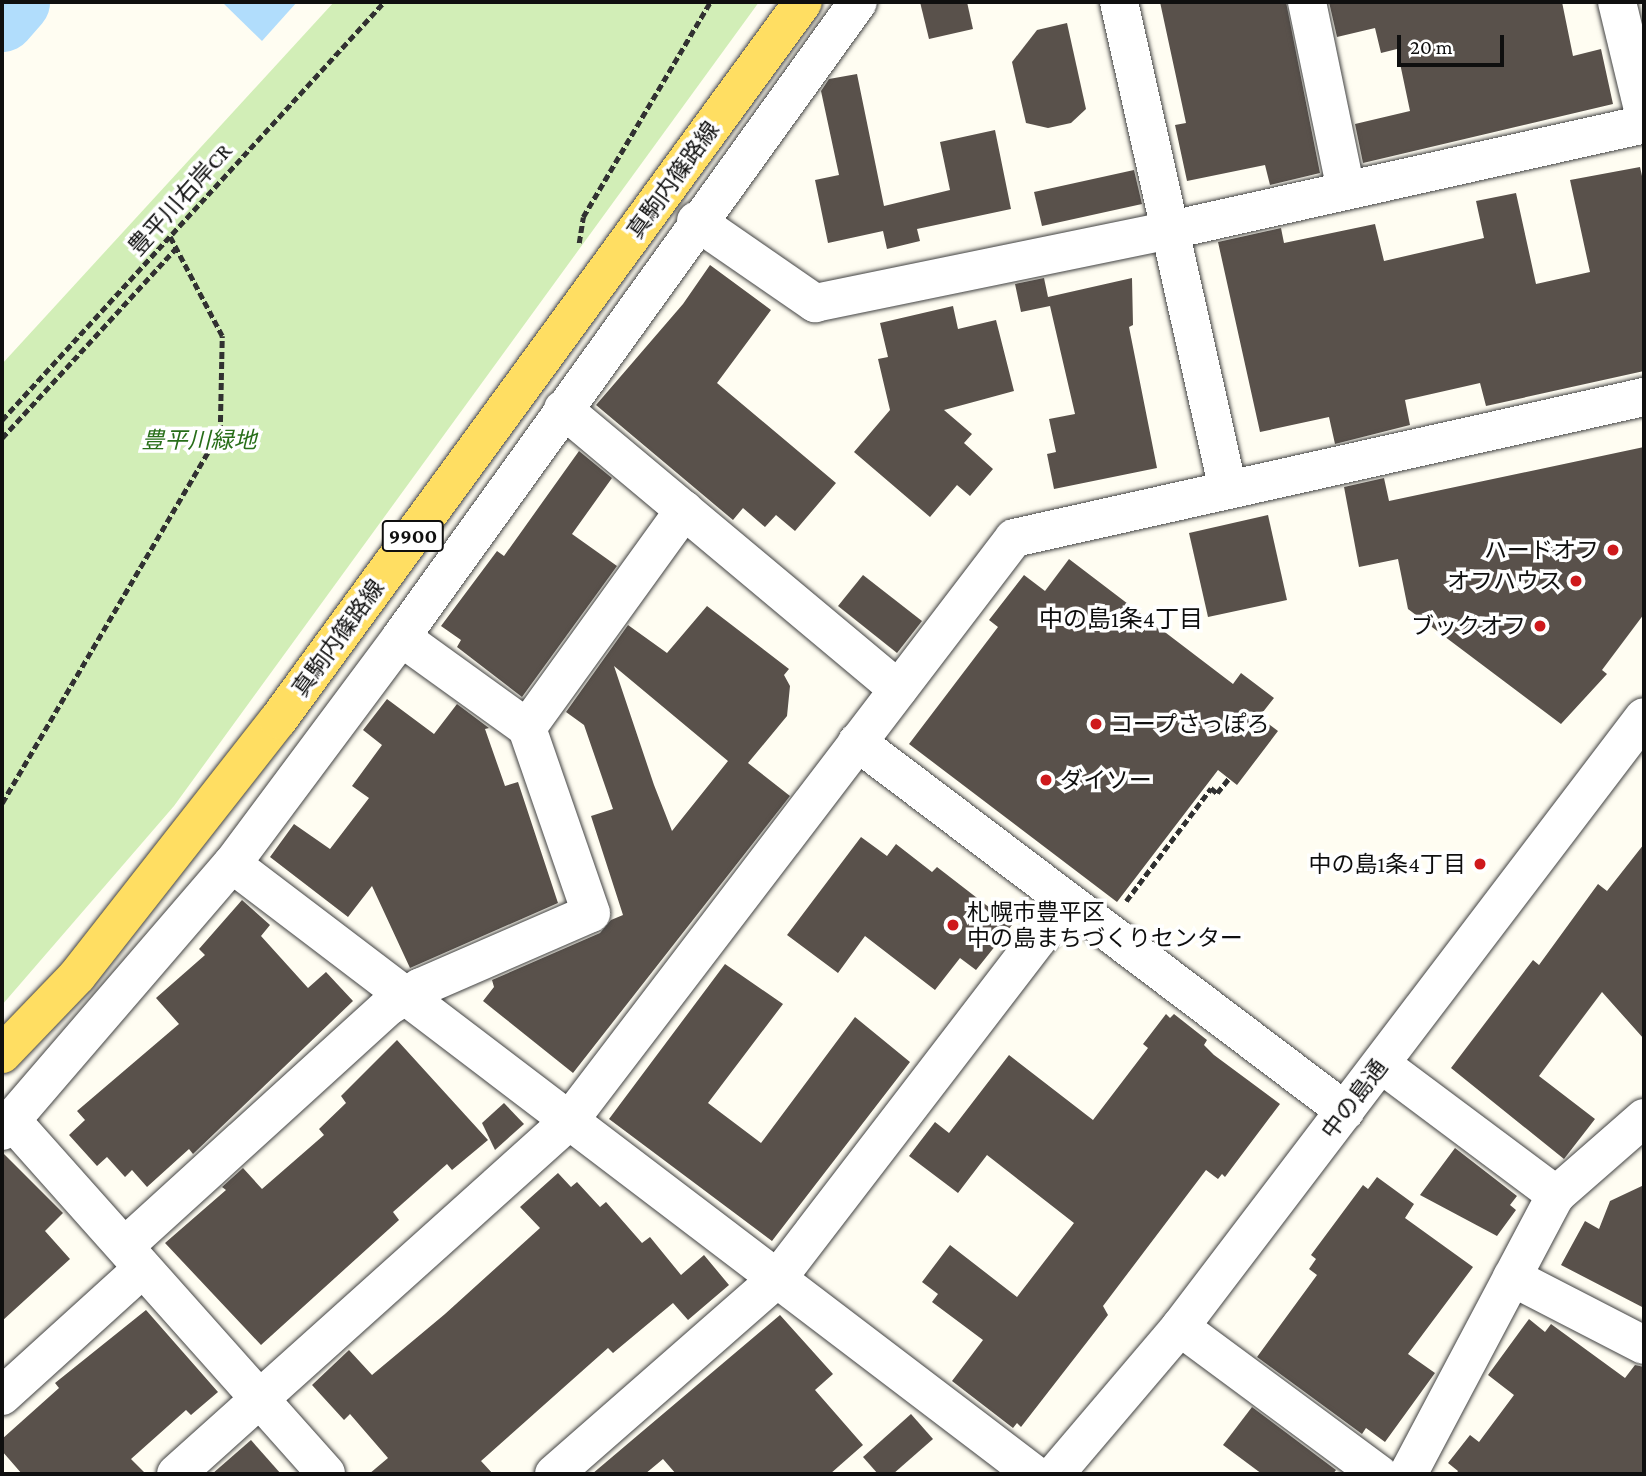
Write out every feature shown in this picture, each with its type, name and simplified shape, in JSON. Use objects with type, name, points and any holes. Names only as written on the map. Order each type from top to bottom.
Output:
[{"type":"main road","name":"真駒内篠路線","points":[[2,1054],[77,976],[278,720],[803,2]]},
{"type":"street","points":[[326,1474],[134,1257],[7,1126],[232,864],[401,637],[696,221],[858,2]]},
{"type":"street","points":[[1119,2],[1228,489]]},
{"type":"street","points":[[1307,2],[1346,190]]},
{"type":"street","points":[[1617,2],[1644,114]]},
{"type":"street","points":[[696,221],[815,303],[1171,230],[1644,124]]},
{"type":"street","points":[[176,1474],[569,1121],[1014,538],[1644,397]]},
{"type":"street","points":[[563,409],[898,689]]},
{"type":"street","points":[[527,727],[684,510]]},
{"type":"street","points":[[2,1396],[134,1257],[405,997],[590,912],[527,727],[401,637]]},
{"type":"street","name":"中の島通","points":[[1055,1474],[1180,1327],[1644,717]]},
{"type":"street","points":[[858,742],[1345,1111]]},
{"type":"street","points":[[232,864],[1034,1474]]},
{"type":"street","points":[[554,1474],[776,1279],[1067,901]]},
{"type":"street","points":[[1381,1064],[1556,1195]]},
{"type":"street","points":[[1408,1474],[1556,1195],[1644,1118]]},
{"type":"street","points":[[1513,1278],[1644,1345]]},
{"type":"street","points":[[1180,1327],[1379,1474]]},
{"type":"path","name":"豊平川右岸CR","points":[[2,420],[384,2]]},
{"type":"path","points":[[578,257],[583,218],[710,2]]},
{"type":"path","points":[[2,803],[220,432],[222,336],[170,237]]},
{"type":"path","points":[[2,438],[176,248]]},
{"type":"path","points":[[1123,905],[1212,788],[1217,793],[1229,778]]},
{"type":"green space","name":"豊平川緑地","points":[[334,2],[759,2],[174,806],[2,1005],[2,364]]},
{"type":"water","points":[[222,2],[297,2],[262,41]]},
{"type":"building","points":[[920,2],[967,2],[973,29],[929,39]]},
{"type":"building","points":[[1160,2],[1286,2],[1320,173],[1270,185],[1265,165],[1187,181],[1175,125],[1186,123]]},
{"type":"building","points":[[1329,2],[1562,2],[1573,56],[1601,49],[1613,104],[1363,163],[1355,124],[1410,111],[1397,49],[1381,53],[1375,28],[1337,37]]},
{"type":"building","points":[[1067,23],[1086,109],[1071,123],[1048,128],[1026,123],[1012,62],[1037,30]]},
{"type":"building","points":[[857,74],[884,206],[950,190],[940,142],[995,130],[1011,209],[917,229],[920,241],[887,249],[883,231],[828,243],[815,180],[839,175],[821,91],[829,79]]},
{"type":"building","points":[[1640,167],[1644,185],[1644,371],[1486,406],[1480,383],[1405,400],[1410,425],[1335,444],[1329,417],[1260,432],[1218,242],[1281,228],[1284,243],[1375,224],[1384,261],[1484,238],[1476,201],[1516,193],[1536,284],[1590,272],[1570,180]]},
{"type":"building","points":[[1134,170],[1142,204],[1042,226],[1034,192]]},
{"type":"building","points":[[710,265],[771,310],[717,383],[836,483],[795,531],[776,515],[765,527],[743,508],[733,520],[596,405],[683,304]]},
{"type":"building","points":[[1044,278],[1048,297],[1132,278],[1133,325],[1129,327],[1157,468],[1054,489],[1047,454],[1056,452],[1049,419],[1075,414],[1050,306],[1021,312],[1015,284]]},
{"type":"building","points":[[953,306],[958,329],[996,320],[1014,391],[944,410],[972,434],[964,443],[993,469],[970,496],[957,485],[930,517],[854,452],[890,410],[878,359],[888,357],[880,323]]},
{"type":"building","points":[[1644,447],[1644,614],[1602,670],[1607,674],[1561,724],[1408,609],[1398,559],[1359,567],[1344,487],[1384,478],[1389,501]]},
{"type":"building","points":[[579,451],[612,478],[572,534],[617,566],[522,697],[457,647],[461,640],[441,626],[497,551],[504,556]]},
{"type":"building","points":[[1268,515],[1287,600],[1208,617],[1189,533]]},
{"type":"building","name":"コープさっぽろ","points":[[1069,559],[1233,684],[1241,673],[1274,698],[1259,717],[1278,731],[1237,785],[1218,770],[1117,902],[909,744],[998,627],[989,620],[1024,575],[1045,591]]},
{"type":"building","points":[[863,575],[922,621],[897,653],[838,606]]},
{"type":"building","points":[[707,606],[789,669],[784,675],[790,686],[787,716],[748,763],[790,796],[573,1073],[483,1001],[494,987],[492,980],[600,933],[611,920],[623,915],[591,816],[613,809],[584,725],[566,712],[628,625],[667,653]],"holes":[[[614,666],[728,761],[672,831]]]},
{"type":"building","points":[[387,699],[434,734],[457,704],[489,728],[485,729],[505,786],[518,782],[558,903],[410,968],[372,886],[348,917],[270,857],[294,824],[330,849],[369,798],[352,786],[382,745],[363,730]]},
{"type":"building","points":[[861,837],[887,856],[896,844],[932,872],[937,867],[1012,925],[976,970],[960,958],[935,990],[865,936],[838,973],[787,935]]},
{"type":"building","points":[[1644,844],[1644,1039],[1602,992],[1539,1076],[1595,1119],[1564,1159],[1451,1068],[1533,960],[1539,965],[1598,884],[1607,891]]},
{"type":"building","points":[[242,900],[270,925],[261,936],[308,988],[326,972],[353,1001],[193,1154],[189,1149],[147,1187],[132,1170],[125,1177],[107,1157],[97,1166],[69,1135],[85,1120],[77,1111],[179,1024],[156,998],[205,955],[199,949]]},
{"type":"building","points":[[725,964],[783,1004],[708,1103],[761,1143],[855,1017],[910,1062],[772,1241],[609,1119]]},
{"type":"building","points":[[1166,1014],[1170,1018],[1174,1014],[1207,1040],[1204,1045],[1214,1055],[1280,1104],[1225,1177],[1222,1174],[1218,1179],[1206,1170],[1103,1306],[1108,1315],[1021,1427],[1017,1423],[1013,1428],[952,1381],[983,1340],[932,1302],[938,1294],[922,1282],[950,1245],[1017,1297],[1074,1223],[987,1155],[958,1193],[909,1156],[935,1122],[949,1133],[1009,1055],[1093,1120],[1148,1048],[1143,1044]]},
{"type":"building","points":[[397,1040],[488,1140],[452,1170],[447,1164],[393,1212],[399,1220],[261,1345],[165,1243],[226,1190],[222,1187],[243,1168],[262,1189],[324,1135],[319,1129],[346,1103],[341,1096]]},
{"type":"building","points":[[504,1103],[524,1124],[495,1150],[482,1123]]},
{"type":"building","points":[[1455,1148],[1517,1196],[1510,1205],[1516,1210],[1497,1236],[1420,1195]]},
{"type":"building","points":[[2,1152],[63,1213],[45,1231],[70,1259],[2,1321]]},
{"type":"building","points":[[558,1173],[571,1187],[577,1182],[600,1207],[606,1202],[642,1243],[650,1237],[681,1275],[704,1255],[729,1285],[688,1320],[673,1303],[613,1353],[608,1348],[481,1461],[493,1474],[369,1474],[388,1458],[350,1414],[344,1420],[312,1385],[349,1350],[372,1375],[445,1314],[540,1228],[520,1207]]},
{"type":"building","points":[[1377,1177],[1414,1204],[1405,1218],[1473,1267],[1408,1354],[1435,1373],[1385,1442],[1366,1428],[1362,1434],[1257,1357],[1317,1275],[1309,1269],[1316,1259],[1311,1255],[1363,1185],[1368,1189]]},
{"type":"building","points":[[1644,1185],[1644,1308],[1561,1265],[1585,1221],[1599,1229],[1610,1201]]},
{"type":"building","points":[[146,1310],[218,1392],[191,1415],[186,1410],[131,1459],[146,1474],[22,1474],[2,1451],[2,1439],[59,1388],[55,1383]]},
{"type":"building","points":[[780,1315],[833,1374],[815,1390],[863,1445],[830,1474],[676,1474],[663,1459],[645,1474],[592,1474]]},
{"type":"building","points":[[1529,1319],[1545,1332],[1551,1324],[1625,1378],[1635,1365],[1644,1367],[1644,1474],[1456,1474],[1458,1471],[1448,1463],[1470,1435],[1479,1442],[1514,1395],[1488,1375]]},
{"type":"building","points":[[1252,1407],[1336,1470],[1333,1474],[1262,1474],[1223,1445]]},
{"type":"building","points":[[911,1414],[933,1439],[893,1474],[878,1474],[863,1457]]},
{"type":"building","points":[[251,1440],[281,1474],[212,1474]]},
{"type":"waterway","points":[[2,19],[17,2]]},
{"type":"place","name":"ハードオフ","points":[[1613,550]]},
{"type":"place","name":"オフハウス","points":[[1576,581]]},
{"type":"place","name":"ブックオフ","points":[[1540,626]]},
{"type":"place","name":"コープさっぽろ","points":[[1096,724]]},
{"type":"place","name":"ダイソー","points":[[1046,780]]},
{"type":"place","name":"中の島1条4丁目","points":[[1480,864]]},
{"type":"place","name":"札幌市豊平区 中の島まちづくりセンター","points":[[953,925]]},
{"type":"district","name":"中の島1条4丁目","points":[[1121,619]]}]
